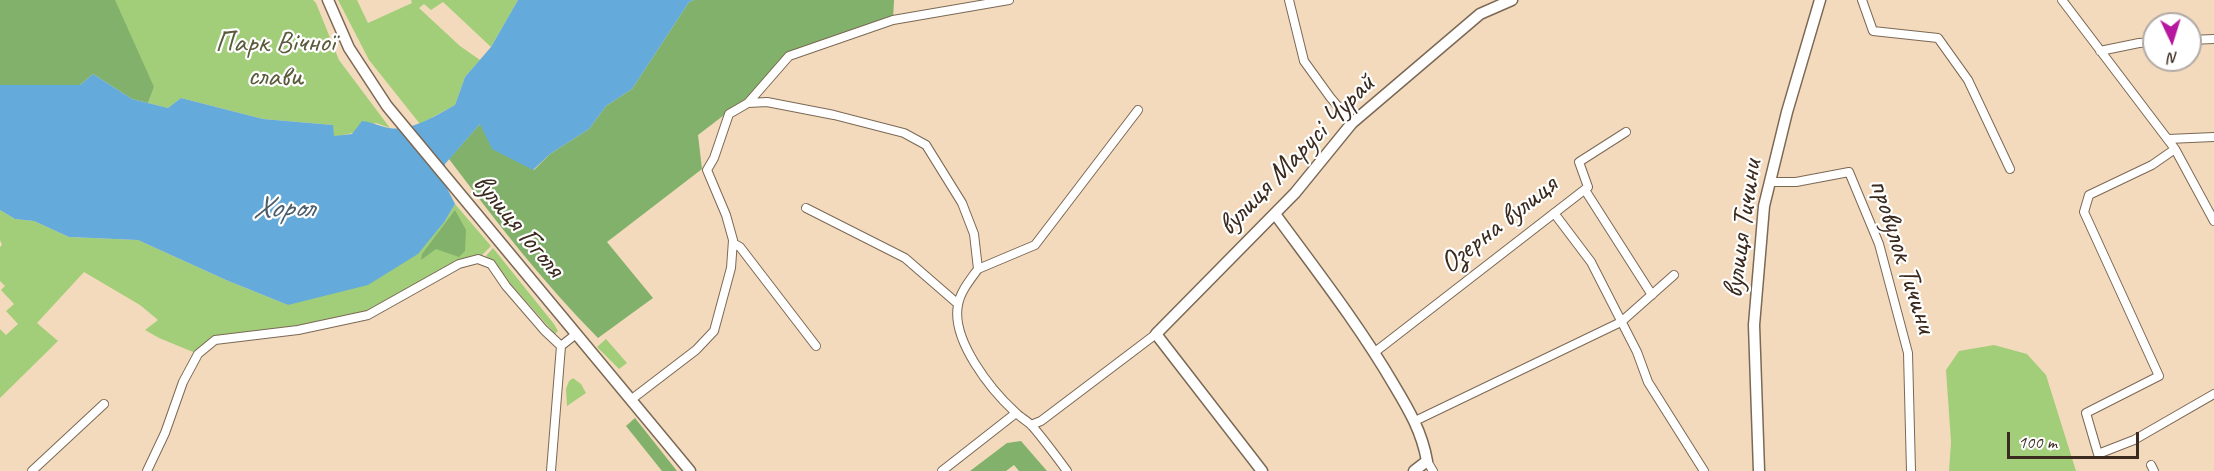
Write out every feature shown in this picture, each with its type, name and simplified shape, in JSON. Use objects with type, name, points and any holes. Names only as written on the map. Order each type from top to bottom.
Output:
[{"type":"street","name":"вулиця Гоголя","points":[[328,0],[349,48],[387,106],[690,471]]},
{"type":"street","points":[[632,399],[696,350],[714,331],[730,268],[733,243],[726,215],[707,170],[714,158],[729,114],[748,103],[789,56],[893,20],[1008,0]]},
{"type":"street","points":[[1289,0],[1304,61],[1352,123]]},
{"type":"street","name":"вулиця Марусі Чурай","points":[[1031,424],[1041,421],[1156,334],[1295,193],[1352,123],[1480,14],[1512,0]]},
{"type":"street","name":"вулиця Тичини","points":[[1759,471],[1754,325],[1764,206],[1787,112],[1820,0]]},
{"type":"street","points":[[1862,0],[1873,31],[1938,38],[1968,80],[2010,169]]},
{"type":"street","points":[[2062,0],[2175,149],[2214,221]]},
{"type":"street","points":[[2100,51],[2142,43]]},
{"type":"street","points":[[748,103],[767,102],[834,115],[904,133],[926,145],[962,203],[974,234],[978,269]]},
{"type":"street","points":[[1067,471],[1031,424],[1016,413],[972,361],[957,321],[958,304],[978,269],[1035,245],[1138,110]]},
{"type":"street","name":"Озерна вулиця","points":[[1375,352],[1588,187],[1579,162],[1626,132]]},
{"type":"street","points":[[2168,139],[2214,137]]},
{"type":"street","points":[[2175,149],[2151,165],[2089,195],[2084,212],[2159,376],[2086,413],[2098,454],[2134,440],[2214,394]]},
{"type":"street","name":"провулок Тичини","points":[[1770,182],[1796,182],[1849,172],[1879,244],[1908,353],[1911,471]]},
{"type":"street","points":[[1585,189],[1652,295]]},
{"type":"street","points":[[806,208],[905,258],[958,304]]},
{"type":"street","points":[[1554,213],[1591,262],[1637,352],[1648,382],[1704,471]]},
{"type":"street","points":[[1275,214],[1375,352],[1415,422],[1430,466],[1414,471]]},
{"type":"street","points":[[733,243],[740,247],[816,346]]},
{"type":"street","points":[[147,471],[165,433],[183,382],[198,354],[215,340],[298,330],[368,315],[459,264],[478,259],[491,264],[506,286],[561,346]]},
{"type":"street","points":[[1415,422],[1621,322],[1674,275]]},
{"type":"street","points":[[551,471],[561,346],[576,334]]},
{"type":"street","points":[[1156,334],[1262,471]]},
{"type":"street","points":[[32,471],[104,404]]},
{"type":"street","points":[[942,471],[1016,413]]},
{"type":"green space","name":"Парк Вічної слави","points":[[0,0],[313,0],[339,60],[390,128],[376,123],[353,133],[333,137],[333,125],[263,119],[181,98],[168,108],[148,103],[154,87]]},
{"type":"green space","points":[[0,0],[115,0],[154,87],[148,103],[132,99],[93,74],[80,85],[0,85]]},
{"type":"green space","points":[[338,0],[357,0],[368,23],[412,3],[411,0],[518,0],[491,47],[443,2],[431,10],[424,4],[419,8],[460,46],[480,60],[465,77],[455,105],[420,124],[369,60]]},
{"type":"green space","points":[[694,0],[894,0],[893,20],[789,56],[749,96],[698,135],[702,169],[607,242],[653,298],[598,338],[539,274],[449,159],[480,124],[534,170],[550,154],[589,129],[606,106],[632,89],[689,2]]},
{"type":"green space","points":[[455,204],[491,246],[478,259],[368,315],[215,340],[198,354],[145,330],[158,320],[140,305],[84,272],[37,323],[58,341],[0,398],[0,329],[6,335],[18,324],[6,311],[14,304],[1,290],[5,286],[0,281],[0,247],[2,245],[0,210],[15,219],[34,221],[69,237],[138,240],[288,305],[445,221]]},
{"type":"green space","points":[[455,210],[466,230],[465,251],[459,257],[436,249],[421,260],[422,254]]},
{"type":"green space","points":[[493,248],[554,324],[558,331],[555,334],[486,256]]},
{"type":"green space","points":[[606,339],[627,363],[619,369],[597,347]]},
{"type":"green space","points":[[1994,345],[2027,354],[2046,375],[2076,471],[1949,471],[1951,442],[1946,370],[1959,351]]},
{"type":"green space","points":[[573,378],[581,384],[586,393],[567,406],[566,389]]},
{"type":"green space","points":[[635,418],[677,471],[662,471],[626,426]]},
{"type":"green space","points":[[1021,441],[1047,471],[1019,471],[1014,465],[1006,471],[970,471],[1007,443]]},
{"type":"water","name":"Хорол","points":[[518,0],[694,0],[689,2],[632,89],[606,106],[589,129],[550,154],[533,170],[492,149],[480,124],[445,164],[445,184],[455,204],[445,221],[418,254],[368,285],[288,305],[138,240],[69,237],[34,221],[15,219],[0,210],[0,85],[80,85],[93,74],[132,99],[168,108],[181,98],[263,119],[333,125],[334,136],[352,134],[362,121],[389,128],[406,128],[455,105],[465,77],[491,47]]}]
